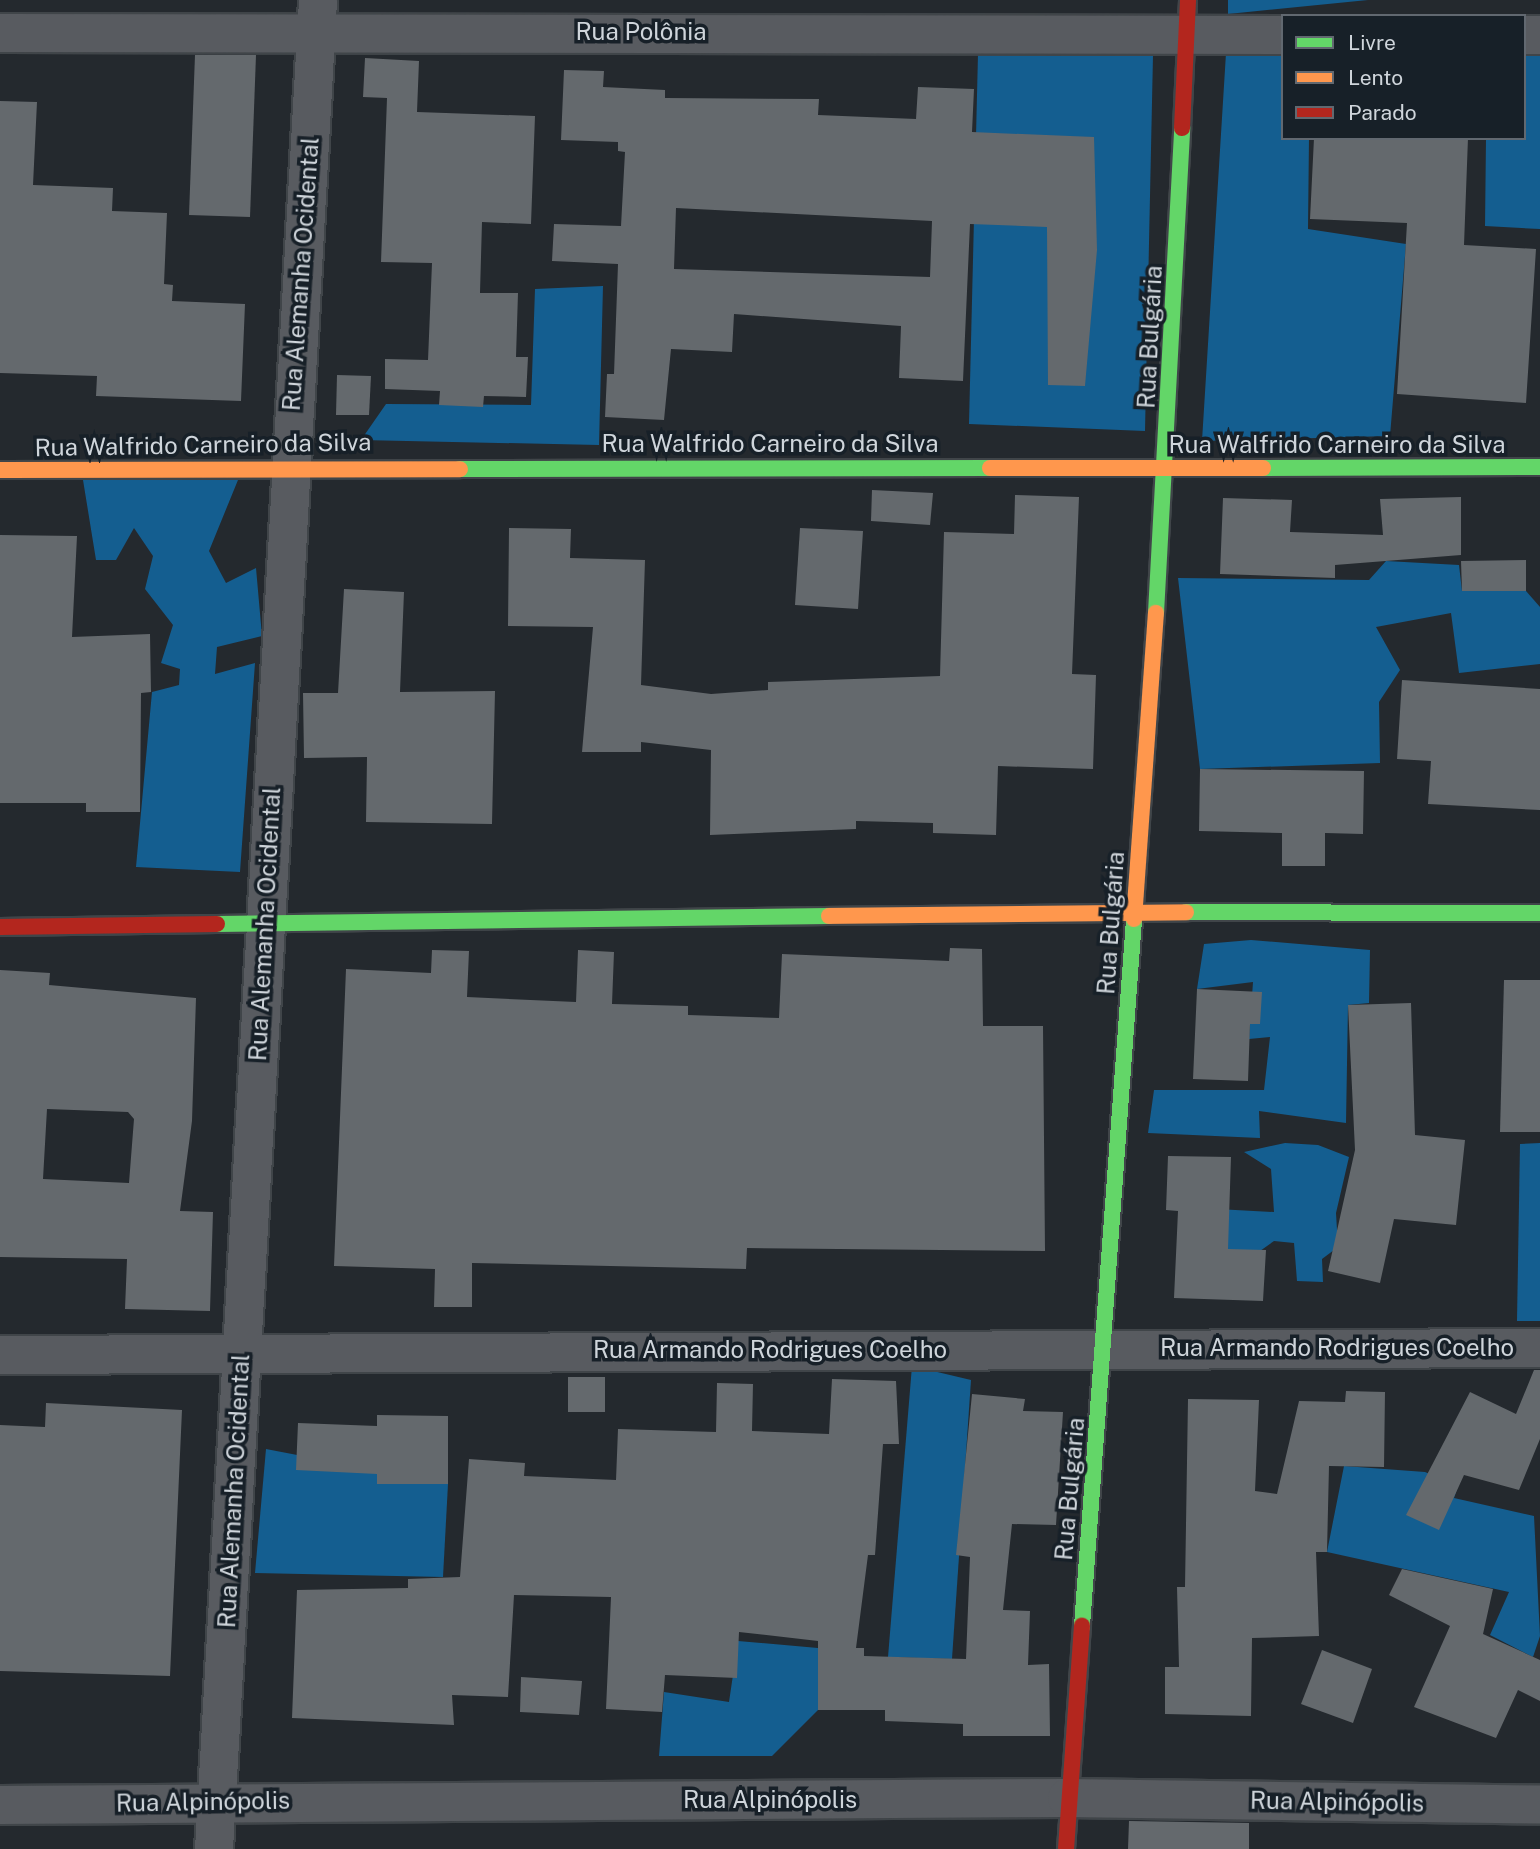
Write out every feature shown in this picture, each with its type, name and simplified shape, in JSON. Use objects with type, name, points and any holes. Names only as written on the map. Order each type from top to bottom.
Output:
[{"type":"main road","name":"Rua Bulgária","points":[[1066,1849],[1067,1798],[1104,1348],[1167,469],[1187,17]]},
{"type":"main road","name":"Rua Walfrido Carneiro da Silva","points":[[0,470],[289,465],[1167,469],[1540,467]]},
{"type":"main road","points":[[0,927],[1134,912],[1540,914]]},
{"type":"street","name":"Rua Polônia","points":[[0,33],[317,15],[1187,17],[1281,35]]},
{"type":"street","name":"Rua Alemanha Ocidental","points":[[214,1849],[289,465],[317,15]]},
{"type":"street","name":"Rua Armando Rodrigues Coelho","points":[[0,1355],[241,1351],[1540,1348]]},
{"type":"street","name":"Rua Alpinópolis","points":[[0,1805],[1067,1798],[1540,1805]]},
{"type":"shaded area","points":[[1228,0],[1368,0],[1228,14]]},
{"type":"shaded area","points":[[1226,53],[1281,53],[1281,140],[1309,140],[1308,229],[1406,244],[1390,436],[1202,441]]},
{"type":"shaded area","points":[[978,54],[1153,55],[1145,431],[969,424]]},
{"type":"shaded area","points":[[1526,56],[1540,56],[1540,229],[1485,226],[1486,140],[1526,140]]},
{"type":"shaded area","points":[[603,286],[599,445],[361,440],[386,404],[531,405],[535,289]]},
{"type":"shaded area","points":[[83,480],[238,480],[209,551],[226,583],[256,568],[262,636],[217,647],[215,674],[255,663],[240,872],[136,867],[152,692],[179,685],[180,669],[161,663],[173,625],[145,589],[153,556],[134,528],[116,560],[96,560]]},
{"type":"shaded area","points":[[1386,561],[1459,565],[1462,591],[1526,591],[1540,607],[1540,664],[1459,673],[1451,613],[1376,627],[1400,670],[1379,702],[1380,763],[1200,769],[1178,578],[1369,580]]},
{"type":"shaded area","points":[[1251,940],[1370,950],[1369,1003],[1348,1005],[1346,1123],[1259,1111],[1260,1138],[1148,1133],[1154,1090],[1264,1090],[1270,1037],[1249,1039],[1253,982],[1197,989],[1204,944]]},
{"type":"shaded area","points":[[1285,1143],[1318,1145],[1349,1157],[1336,1213],[1338,1247],[1322,1259],[1323,1282],[1297,1281],[1294,1243],[1274,1241],[1243,1263],[1199,1254],[1217,1209],[1274,1212],[1271,1169],[1244,1152]]},
{"type":"shaded area","points":[[1540,1143],[1540,1321],[1517,1321],[1520,1144]]},
{"type":"shaded area","points":[[912,1366],[971,1380],[952,1659],[888,1657]]},
{"type":"shaded area","points":[[266,1449],[448,1484],[443,1577],[255,1573]]},
{"type":"shaded area","points":[[1344,1466],[1425,1472],[1458,1486],[1454,1498],[1534,1516],[1540,1636],[1533,1657],[1490,1635],[1509,1592],[1327,1552]]},
{"type":"shaded area","points":[[738,1641],[818,1648],[818,1710],[772,1756],[659,1756],[664,1692],[729,1702]]},
{"type":"building","points":[[195,55],[256,55],[250,217],[189,215]]},
{"type":"building","points":[[365,58],[419,61],[417,112],[535,116],[531,224],[482,222],[480,293],[518,293],[516,357],[528,357],[526,397],[484,396],[483,407],[439,405],[440,391],[385,389],[385,359],[428,360],[432,263],[381,262],[387,98],[363,97]]},
{"type":"building","points":[[564,70],[604,71],[603,87],[665,90],[665,98],[819,99],[818,115],[916,119],[918,87],[974,89],[972,132],[1094,137],[1097,250],[1085,386],[1048,385],[1047,227],[970,224],[963,381],[899,378],[901,326],[734,314],[732,352],[671,349],[664,420],[605,417],[607,374],[614,374],[618,264],[552,261],[554,224],[621,226],[625,152],[618,151],[618,142],[561,140]],"holes":[[[676,208],[932,221],[930,277],[674,269]]]},
{"type":"building","points":[[0,101],[37,102],[33,185],[113,188],[112,211],[167,213],[164,284],[173,285],[172,301],[245,304],[241,401],[96,396],[97,376],[0,373]]},
{"type":"building","points":[[1314,140],[1468,140],[1464,245],[1536,249],[1526,403],[1397,394],[1407,223],[1310,219]]},
{"type":"building","points":[[337,375],[371,376],[369,415],[336,415]]},
{"type":"building","points":[[872,490],[933,493],[930,525],[871,521]]},
{"type":"building","points":[[1015,495],[1079,497],[1072,674],[1096,675],[1093,769],[998,766],[996,835],[933,833],[933,823],[856,821],[856,829],[710,835],[711,750],[641,742],[641,752],[582,752],[593,627],[508,626],[509,528],[571,529],[570,558],[645,560],[641,685],[711,694],[768,690],[768,682],[940,676],[944,532],[1014,534]]},
{"type":"building","points":[[1461,497],[1461,555],[1335,565],[1335,578],[1220,574],[1223,498],[1292,500],[1290,532],[1383,535],[1380,499]]},
{"type":"building","points":[[800,528],[863,531],[858,609],[795,605]]},
{"type":"building","points":[[0,535],[77,536],[72,637],[150,634],[151,692],[141,693],[140,812],[86,812],[86,803],[0,803]]},
{"type":"building","points":[[1526,560],[1526,591],[1462,591],[1461,561]]},
{"type":"building","points":[[344,589],[404,592],[400,692],[495,691],[492,824],[366,822],[367,757],[304,758],[303,693],[338,693]]},
{"type":"building","points":[[1402,680],[1540,689],[1540,810],[1428,804],[1431,761],[1397,759]]},
{"type":"building","points":[[1200,769],[1364,771],[1363,834],[1325,833],[1325,866],[1282,866],[1282,833],[1199,831]]},
{"type":"building","points":[[950,948],[982,949],[983,1026],[1043,1026],[1045,1251],[747,1248],[746,1269],[472,1263],[472,1307],[434,1307],[435,1269],[334,1266],[346,969],[431,973],[432,950],[469,951],[467,997],[576,1002],[578,950],[614,952],[612,1004],[688,1006],[688,1015],[779,1018],[782,954],[949,961]]},
{"type":"building","points":[[0,970],[50,973],[49,985],[196,998],[192,1121],[180,1211],[213,1212],[210,1311],[125,1309],[127,1259],[0,1257]],"holes":[[[47,1109],[128,1112],[134,1119],[129,1183],[43,1179]]]},
{"type":"building","points":[[1504,980],[1540,980],[1540,1132],[1500,1132]]},
{"type":"building","points":[[1197,989],[1262,992],[1260,1024],[1250,1024],[1248,1081],[1193,1079]]},
{"type":"building","points":[[1411,1003],[1415,1135],[1465,1140],[1456,1225],[1394,1219],[1380,1283],[1328,1271],[1355,1150],[1348,1005]]},
{"type":"building","points":[[1168,1156],[1231,1157],[1228,1249],[1266,1250],[1263,1301],[1174,1298],[1178,1211],[1166,1210]]},
{"type":"building","points":[[1534,1370],[1540,1370],[1540,1439],[1519,1490],[1464,1475],[1439,1530],[1406,1515],[1470,1392],[1516,1414]]},
{"type":"building","points":[[568,1377],[605,1377],[605,1412],[568,1412]]},
{"type":"building","points":[[832,1379],[896,1381],[899,1444],[883,1444],[875,1555],[868,1555],[856,1648],[864,1648],[864,1656],[966,1659],[970,1557],[956,1555],[972,1394],[1025,1399],[1023,1411],[1063,1412],[1056,1525],[1012,1524],[1003,1610],[1030,1611],[1028,1665],[1049,1664],[1050,1736],[963,1736],[963,1724],[885,1721],[885,1710],[818,1710],[818,1641],[739,1632],[737,1678],[665,1675],[662,1712],[606,1709],[611,1597],[514,1595],[508,1697],[452,1695],[454,1725],[292,1718],[297,1590],[408,1588],[408,1579],[460,1577],[469,1459],[525,1463],[524,1476],[616,1480],[618,1429],[716,1432],[717,1383],[753,1384],[752,1431],[829,1434]]},
{"type":"building","points":[[1346,1391],[1385,1392],[1384,1467],[1329,1466],[1327,1552],[1316,1552],[1319,1636],[1252,1638],[1251,1716],[1165,1714],[1165,1667],[1179,1667],[1177,1587],[1185,1587],[1188,1399],[1259,1400],[1255,1491],[1277,1494],[1299,1401],[1345,1402]]},
{"type":"building","points":[[46,1403],[182,1410],[170,1676],[0,1671],[0,1425],[45,1427]]},
{"type":"building","points":[[377,1415],[448,1416],[448,1484],[377,1484],[377,1474],[296,1470],[298,1423],[377,1426]]},
{"type":"building","points":[[1402,1569],[1493,1589],[1483,1634],[1540,1660],[1540,1701],[1518,1690],[1496,1738],[1414,1707],[1450,1626],[1389,1595]]},
{"type":"building","points":[[1322,1650],[1372,1669],[1353,1723],[1301,1704]]},
{"type":"building","points":[[521,1677],[582,1681],[579,1715],[520,1712]]},
{"type":"building","points":[[1129,1821],[1249,1823],[1249,1849],[1128,1849]]},
{"type":"traffic: fast","points":[[1156,613],[1182,128]]},
{"type":"traffic: fast","points":[[1263,468],[1540,467]]},
{"type":"traffic: fast","points":[[460,469],[990,468]]},
{"type":"traffic: fast","points":[[1186,912],[1540,913]]},
{"type":"traffic: fast","points":[[217,924],[829,916]]},
{"type":"traffic: fast","points":[[1082,1626],[1134,919]]},
{"type":"traffic: slow","points":[[990,468],[1263,468]]},
{"type":"traffic: slow","points":[[0,470],[460,469]]},
{"type":"traffic: slow","points":[[1134,919],[1156,613]]},
{"type":"traffic: slow","points":[[829,916],[1186,912]]},
{"type":"traffic: jam","points":[[1182,128],[1188,0]]},
{"type":"traffic: jam","points":[[0,927],[217,924]]},
{"type":"traffic: jam","points":[[1066,1849],[1082,1626]]}]
